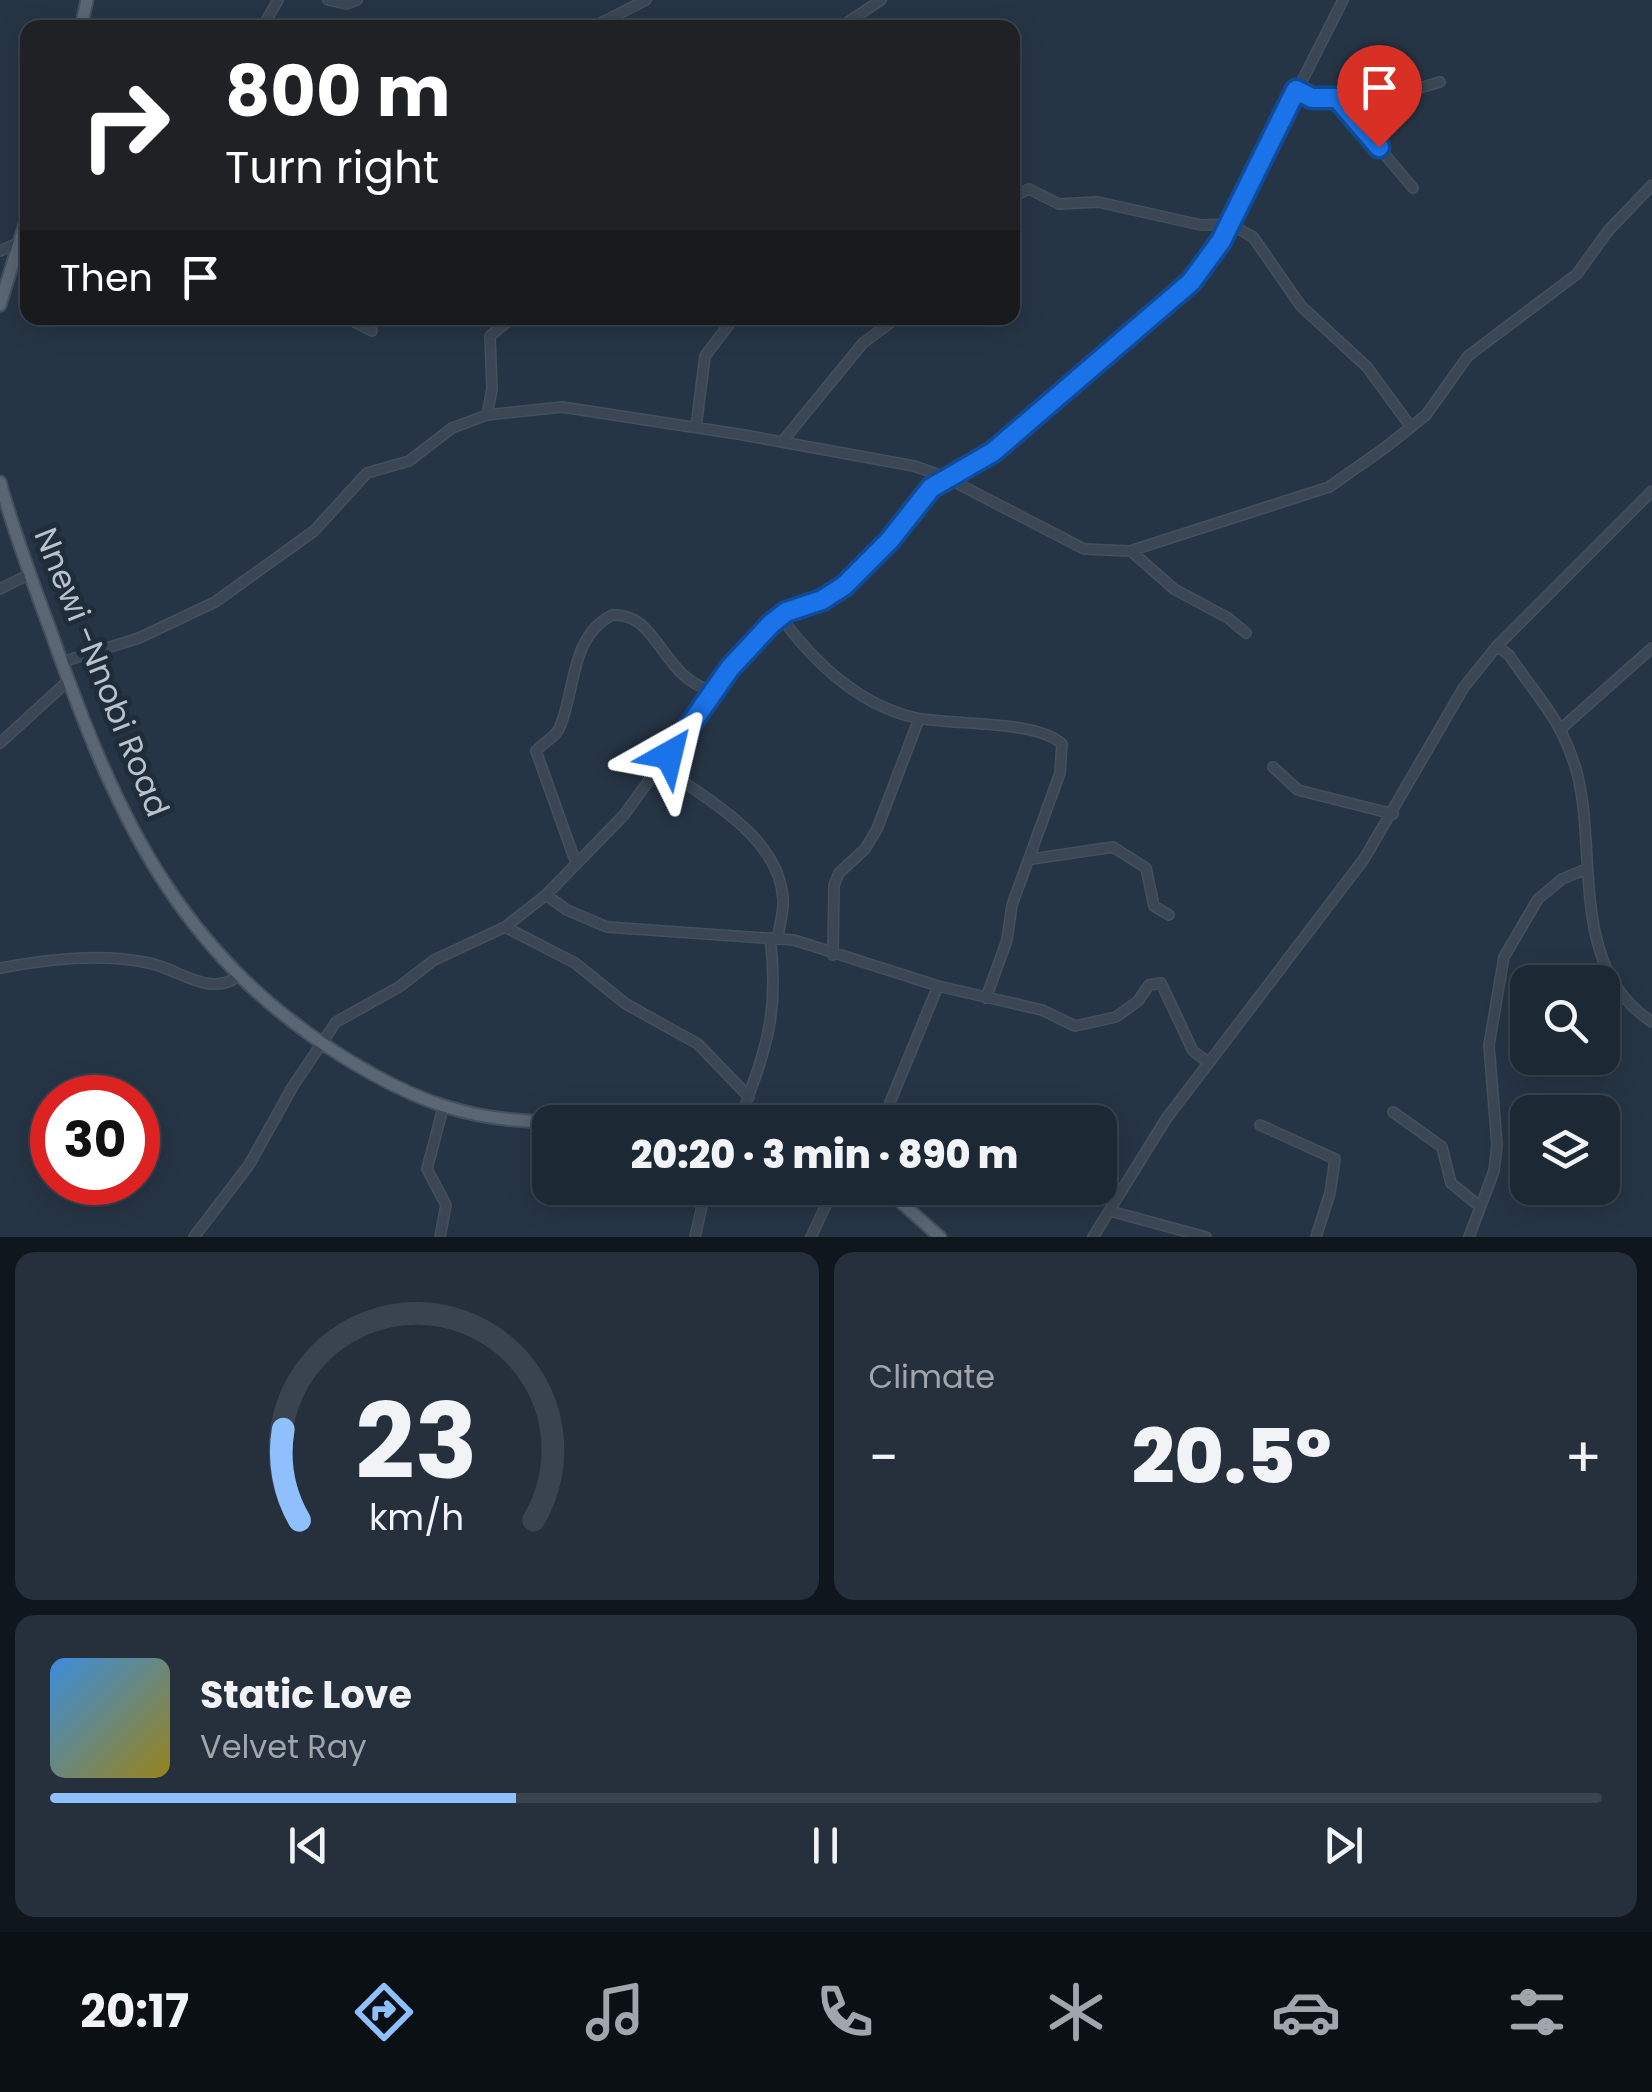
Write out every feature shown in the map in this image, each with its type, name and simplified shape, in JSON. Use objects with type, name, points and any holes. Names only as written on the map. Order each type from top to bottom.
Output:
[{"type":"main road","points":[[0,305],[20,238]]},
{"type":"main road","name":"Nnewi -Nnobi Road","points":[[0,482],[30,574],[103,767],[173,899],[237,977],[320,1043],[382,1081],[443,1108],[503,1122],[532,1122]]},
{"type":"main road","points":[[904,1205],[940,1237]]},
{"type":"street","points":[[328,0],[346,4],[357,0]]},
{"type":"street","points":[[609,20],[646,0]]},
{"type":"street","points":[[854,20],[880,0]]},
{"type":"street","points":[[211,1237],[198,1233],[249,1166],[320,1043],[348,1014],[400,988],[434,960],[505,926],[546,895],[624,815],[746,649],[780,616],[844,586],[890,540],[923,496],[945,478],[972,467],[993,452],[1121,339],[1164,307],[1212,258],[1342,0]]},
{"type":"street","points":[[622,14],[626,20]]},
{"type":"street","points":[[1296,90],[1312,98],[1337,98],[1405,93],[1440,82]]},
{"type":"street","points":[[1337,98],[1413,188]]},
{"type":"street","points":[[62,662],[139,638],[215,602],[314,530],[367,473],[410,461],[452,428],[486,415],[562,407],[914,466],[1084,549],[1130,551],[1329,487],[1426,415],[1468,356],[1577,274],[1608,231],[1652,185]]},
{"type":"street","points":[[1020,193],[1029,189],[1059,204],[1098,202],[1201,225],[1230,224],[1254,238],[1286,289],[1367,367],[1411,427]]},
{"type":"street","points":[[0,250],[18,244]]},
{"type":"street","points":[[360,325],[372,331]]},
{"type":"street","points":[[486,415],[492,389],[490,336],[503,325]]},
{"type":"street","points":[[696,427],[705,356],[729,325]]},
{"type":"street","points":[[782,442],[863,343],[887,325]]},
{"type":"street","points":[[1093,1237],[1166,1119],[1297,950],[1392,814],[1450,710],[1497,646],[1652,491]]},
{"type":"street","points":[[1130,551],[1174,589],[1228,618],[1246,633]]},
{"type":"street","points":[[0,589],[30,574]]},
{"type":"street","points":[[576,863],[536,751],[556,734],[577,660],[596,628],[612,616],[634,618],[686,679],[715,691]]},
{"type":"street","points":[[780,616],[814,661],[874,702],[919,718],[1048,735],[1062,744],[1060,773],[1032,859],[1012,905],[1004,949],[986,998]]},
{"type":"street","points":[[1497,646],[1509,655],[1562,727],[1578,776],[1597,945],[1619,985],[1652,1022]]},
{"type":"street","points":[[1562,727],[1652,648]]},
{"type":"street","points":[[0,742],[69,680]]},
{"type":"street","points":[[833,954],[834,886],[839,873],[865,849],[878,829],[919,718]]},
{"type":"street","points":[[660,765],[719,806],[765,852],[783,896],[774,938],[776,985],[772,1020],[746,1105]]},
{"type":"street","points":[[1273,767],[1298,790],[1392,814]]},
{"type":"street","points":[[1032,859],[1113,847],[1146,868],[1154,906],[1169,914]]},
{"type":"street","points":[[1469,1237],[1494,1171],[1498,1145],[1489,1045],[1504,957],[1538,898],[1586,869]]},
{"type":"street","points":[[546,895],[567,910],[607,927],[774,938],[807,944],[938,986],[1042,1010],[1075,1026],[1088,1026],[1128,1011],[1149,985],[1161,983],[1194,1051],[1208,1062]]},
{"type":"street","points":[[505,926],[575,963],[626,1004],[698,1044],[749,1097]]},
{"type":"street","points":[[0,968],[62,958],[94,958],[148,962],[214,986],[226,985],[237,977]]},
{"type":"street","points":[[889,1105],[938,986]]},
{"type":"street","points":[[440,1237],[446,1205],[426,1169],[443,1108]]},
{"type":"street","points":[[1393,1112],[1442,1148],[1450,1183],[1478,1205]]},
{"type":"street","points":[[1260,1125],[1335,1159],[1316,1237]]},
{"type":"street","points":[[695,1237],[702,1205]]},
{"type":"street","points":[[812,1237],[826,1205]]},
{"type":"street","points":[[1110,1211],[1206,1237]]},
{"type":"route","points":[[669,755],[730,668],[771,624],[786,612],[822,600],[844,586],[890,540],[931,488],[993,452],[1191,282],[1212,258],[1296,90],[1322,100],[1337,98],[1379,147]]}]
